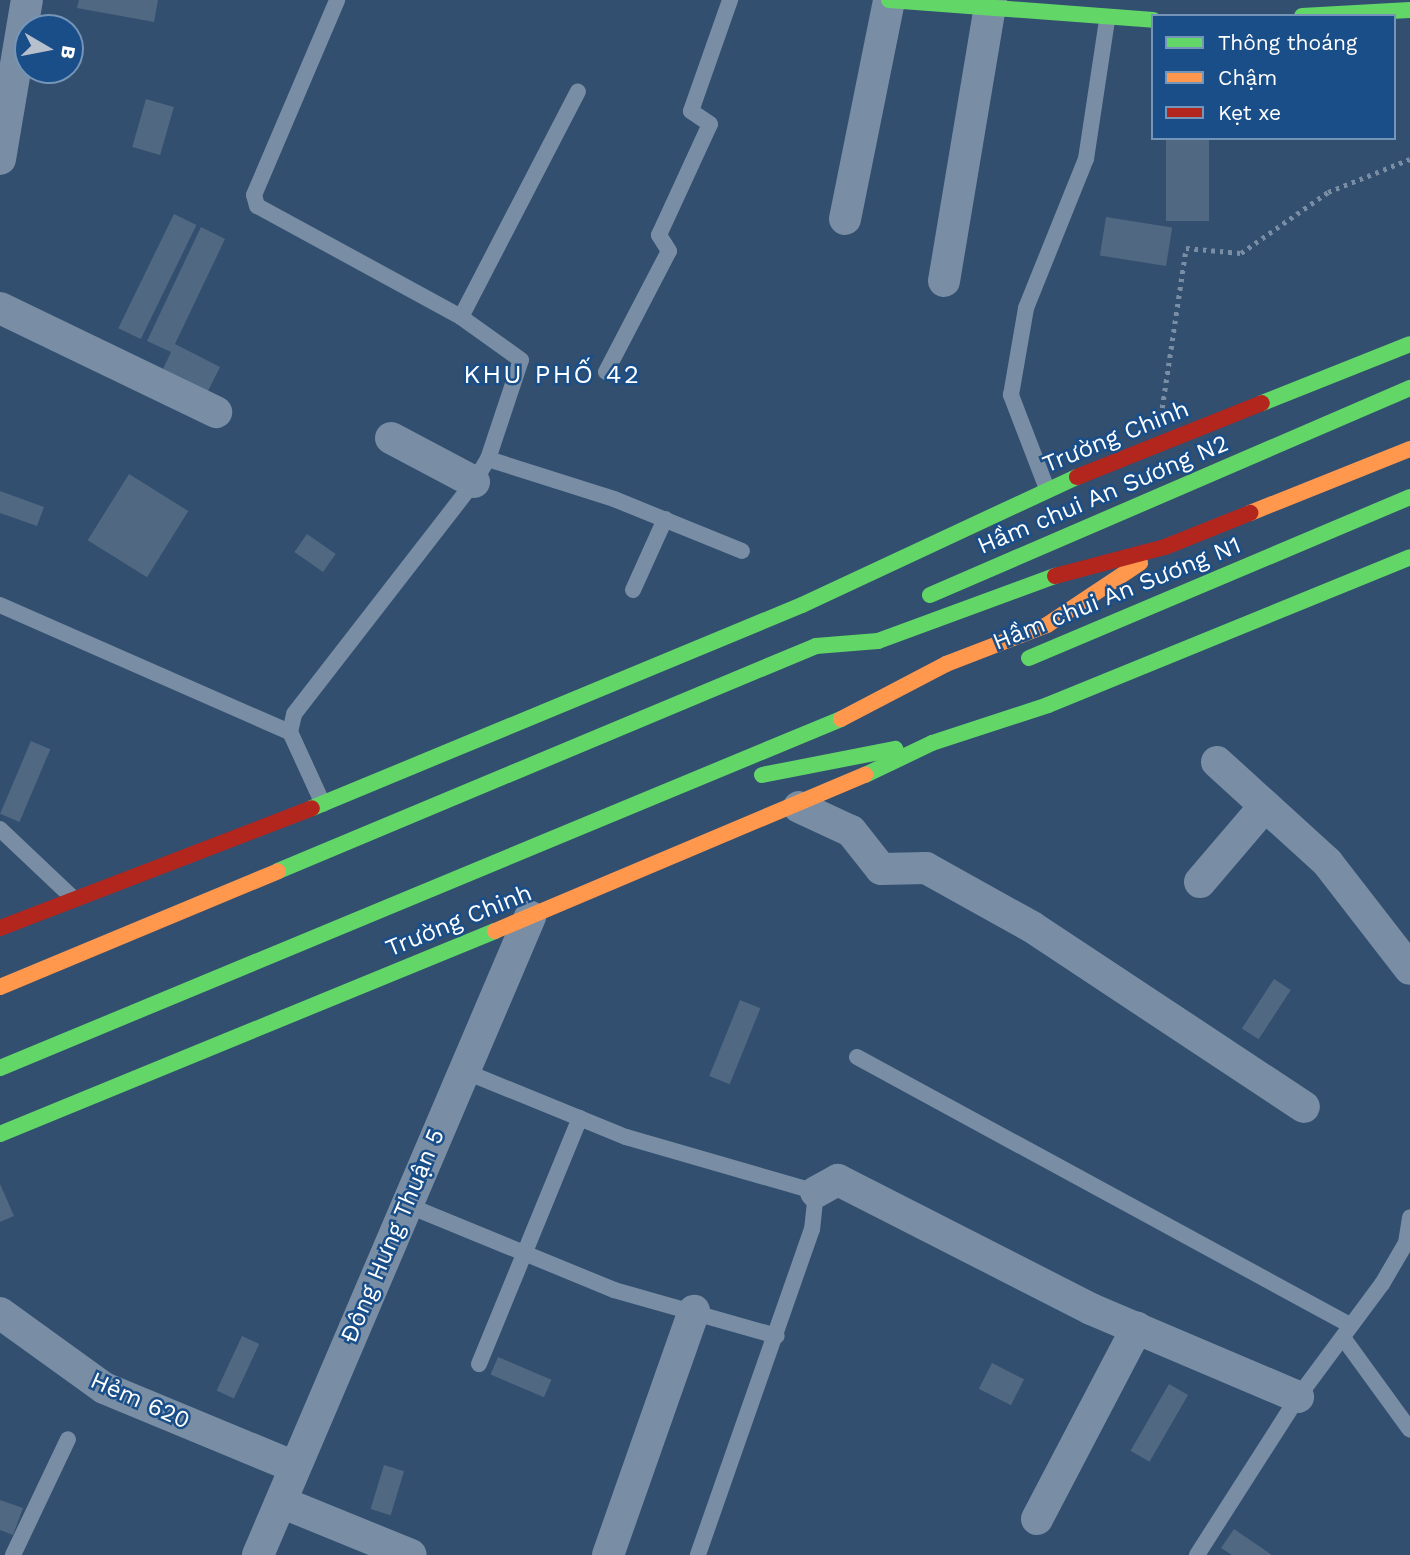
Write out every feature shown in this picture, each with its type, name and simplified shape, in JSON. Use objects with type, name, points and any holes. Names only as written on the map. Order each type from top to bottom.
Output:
[{"type":"main road","points":[[889,0],[990,5],[1107,20],[1148,13]]},
{"type":"main road","points":[[1338,14],[1410,10]]},
{"type":"main road","name":"Trường Chinh","points":[[0,928],[323,804],[845,585],[1047,489],[1410,344]]},
{"type":"main road","name":"Hầm chui An Sương N2","points":[[917,601],[1410,387]]},
{"type":"main road","name":"Trường Chinh","points":[[0,988],[816,646],[878,641],[1035,581],[1166,547],[1410,449]]},
{"type":"main road","name":"Hầm chui An Sương N1","points":[[1014,663],[1410,497]]},
{"type":"main road","name":"Trường Chinh","points":[[0,1068],[838,721],[946,664],[1047,625],[1166,547]]},
{"type":"main road","name":"Trường Chinh","points":[[0,1134],[799,807],[932,743],[1048,705],[1410,557]]},
{"type":"main road","name":"Trường Chinh","points":[[733,681],[797,631],[845,585]]},
{"type":"main road","points":[[816,646],[866,624]]},
{"type":"main road","points":[[838,721],[951,684]]},
{"type":"main road","name":"Trường Chinh","points":[[640,805],[819,759],[932,743]]},
{"type":"street","points":[[0,159],[27,0]]},
{"type":"street","points":[[845,219],[889,0]]},
{"type":"street","points":[[944,281],[990,5]]},
{"type":"street","points":[[0,308],[216,412]]},
{"type":"street","points":[[391,438],[481,470]]},
{"type":"street","points":[[1217,762],[1327,862],[1410,969]]},
{"type":"street","points":[[1200,882],[1265,806]]},
{"type":"street","points":[[799,807],[851,831],[881,869],[926,867],[1032,927],[1304,1107]]},
{"type":"street","name":"Đông Hưng Thuận 5","points":[[258,1555],[281,1502],[292,1466],[530,917]]},
{"type":"street","points":[[816,1192],[838,1180],[1137,1328],[1298,1397]]},
{"type":"street","points":[[608,1555],[694,1311]]},
{"type":"street","name":"Hẻm 620","points":[[0,1313],[104,1388],[292,1466]]},
{"type":"street","points":[[1037,1519],[1137,1328]]},
{"type":"street","points":[[281,1502],[411,1555]]},
{"type":"lane","points":[[323,804],[290,732],[294,714],[481,470],[521,360],[461,317],[257,205],[254,195],[337,0]]},
{"type":"lane","points":[[606,372],[669,251],[659,235],[710,124],[691,111],[730,0]]},
{"type":"lane","points":[[1047,489],[1011,395],[1026,308],[1086,159],[1107,20]]},
{"type":"lane","points":[[461,317],[578,91]]},
{"type":"lane","points":[[481,470],[664,519],[742,551]]},
{"type":"lane","points":[[633,590],[664,519]]},
{"type":"lane","points":[[0,605],[290,732]]},
{"type":"lane","points":[[0,829],[75,900]]},
{"type":"lane","points":[[857,1057],[1347,1332],[1410,1430]]},
{"type":"lane","points":[[464,1070],[580,1118],[816,1192],[812,1229],[777,1336],[698,1555]]},
{"type":"lane","points":[[479,1364],[580,1118]]},
{"type":"lane","points":[[407,1205],[525,1251],[614,1290],[777,1336]]},
{"type":"lane","points":[[1197,1555],[1298,1397],[1347,1332],[1406,1243],[1410,1217]]},
{"type":"lane","points":[[13,1555],[68,1439]]},
{"type":"path","points":[[1157,444],[1186,248],[1241,253],[1328,192],[1410,159]]},
{"type":"building","points":[[79,0],[158,0],[154,22],[77,8]]},
{"type":"building","points":[[146,99],[174,107],[160,155],[132,147]]},
{"type":"building","points":[[1166,140],[1209,140],[1209,221],[1166,221]]},
{"type":"building","points":[[174,214],[196,225],[141,339],[118,328]]},
{"type":"building","points":[[1106,217],[1172,227],[1166,266],[1100,256]]},
{"type":"building","points":[[201,227],[225,239],[175,344],[220,367],[208,391],[163,369],[171,352],[147,341]]},
{"type":"building","points":[[129,474],[188,511],[147,577],[88,540]]},
{"type":"building","points":[[0,491],[44,507],[37,526],[0,513]]},
{"type":"building","points":[[307,534],[336,554],[323,572],[294,552]]},
{"type":"building","points":[[31,741],[50,749],[19,822],[0,814]]},
{"type":"building","points":[[1274,979],[1291,990],[1259,1039],[1242,1028]]},
{"type":"building","points":[[740,1000],[760,1008],[730,1084],[709,1076]]},
{"type":"building","points":[[0,1184],[14,1216],[0,1222]]},
{"type":"building","points":[[242,1336],[259,1344],[234,1398],[217,1390]]},
{"type":"building","points":[[498,1357],[551,1380],[544,1397],[491,1374]]},
{"type":"building","points":[[992,1363],[1024,1379],[1011,1405],[979,1389]]},
{"type":"building","points":[[1169,1384],[1188,1395],[1150,1462],[1130,1451]]},
{"type":"building","points":[[384,1465],[404,1471],[391,1515],[371,1509]]},
{"type":"building","points":[[0,1500],[23,1508],[13,1535],[0,1530]]},
{"type":"building","points":[[1234,1529],[1272,1555],[1232,1555],[1221,1548]]},
{"type":"traffic: fast","points":[[889,0],[1151,20]]},
{"type":"traffic: fast","points":[[1338,14],[1410,10]]},
{"type":"traffic: fast","points":[[1262,403],[1410,344]]},
{"type":"traffic: fast","points":[[930,595],[1410,388]]},
{"type":"traffic: fast","points":[[312,808],[802,605],[1077,477]]},
{"type":"traffic: fast","points":[[1029,658],[1410,497]]},
{"type":"traffic: fast","points":[[865,775],[932,743],[1048,705],[1410,557]]},
{"type":"traffic: fast","points":[[278,871],[816,646],[878,641],[1055,576]]},
{"type":"traffic: fast","points":[[0,1068],[841,719]]},
{"type":"traffic: fast","points":[[762,775],[895,749]]},
{"type":"traffic: fast","points":[[0,1134],[495,931]]},
{"type":"traffic: slow","points":[[1250,513],[1410,449]]},
{"type":"traffic: slow","points":[[841,719],[946,664],[1047,625],[1140,563]]},
{"type":"traffic: slow","points":[[495,931],[865,775]]},
{"type":"traffic: slow","points":[[0,987],[278,871]]},
{"type":"traffic: jam","points":[[1077,477],[1262,403]]},
{"type":"traffic: jam","points":[[1055,576],[1165,547],[1250,513]]},
{"type":"traffic: jam","points":[[0,928],[312,808]]},
{"type":"district","name":"KHU PHỐ 42","points":[[552,375]]}]
